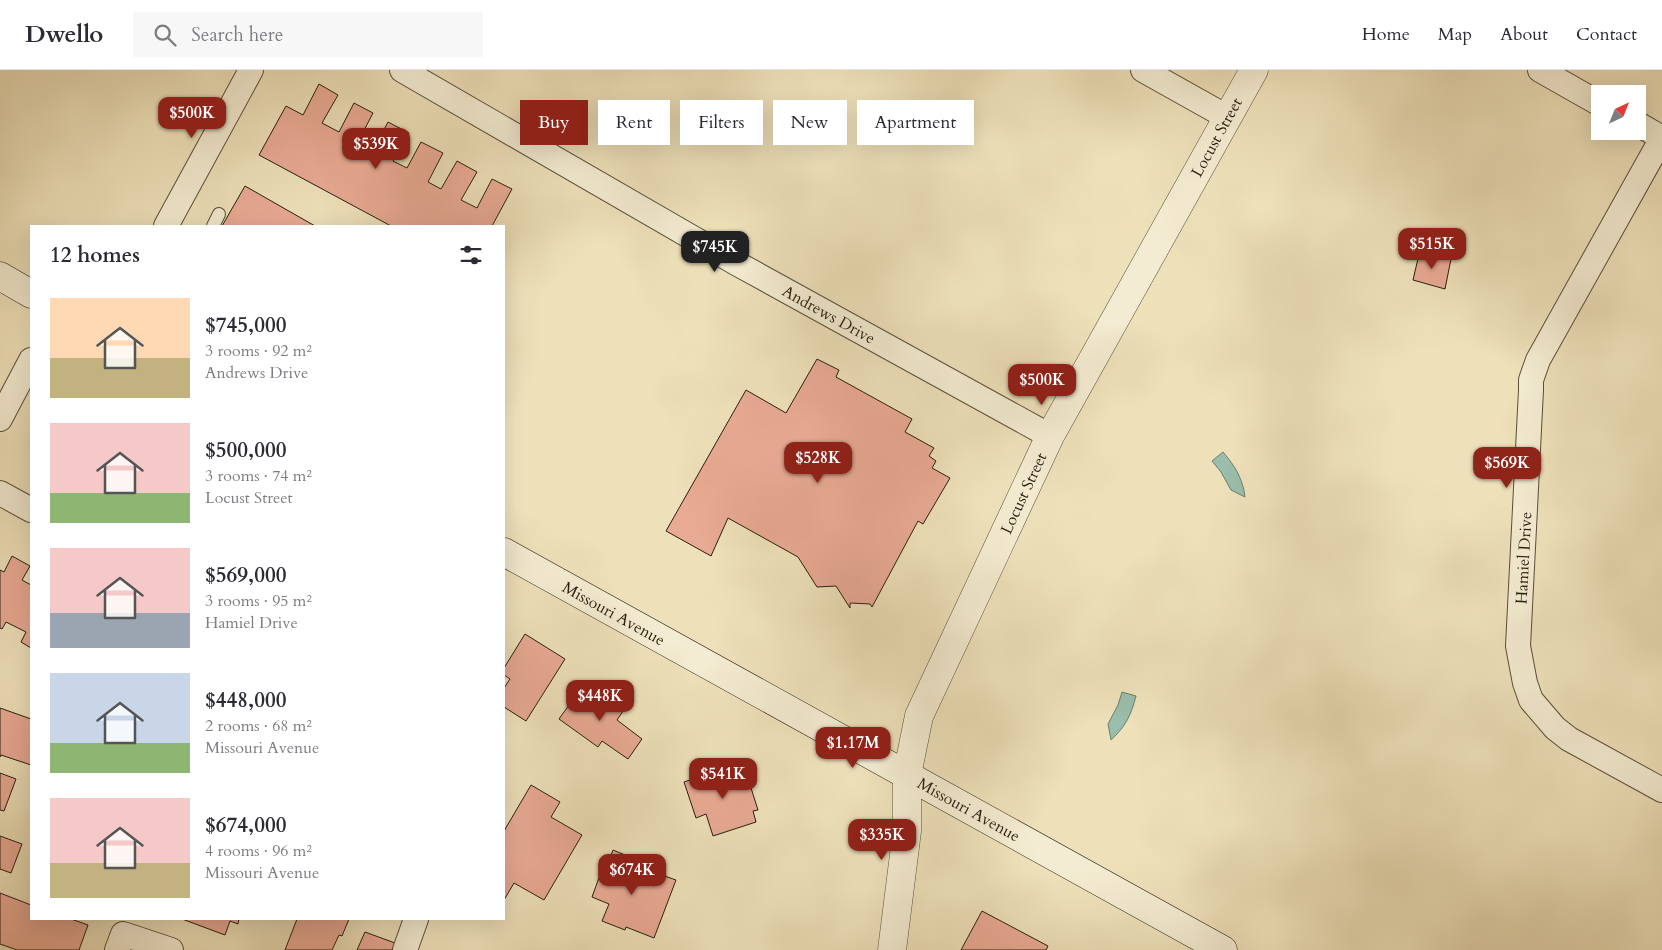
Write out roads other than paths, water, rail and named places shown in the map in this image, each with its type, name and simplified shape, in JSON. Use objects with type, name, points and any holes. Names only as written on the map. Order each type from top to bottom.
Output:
[{"type":"street","points":[[167,225],[251,70]]},
{"type":"street","name":"Andrews Drive","points":[[402,70],[744,268],[1050,436]]},
{"type":"street","points":[[1143,70],[1227,117]]},
{"type":"street","name":"Locust Street","points":[[892,950],[907,831],[907,775],[919,716],[1050,436],[1254,70]]},
{"type":"street","points":[[1540,70],[1591,99]]},
{"type":"street","points":[[1646,129],[1662,138]]},
{"type":"street","name":"Hamiel Drive","points":[[1662,138],[1534,370],[1531,390],[1518,646],[1525,683],[1531,700],[1555,728],[1569,739],[1662,790]]},
{"type":"street","points":[[0,276],[30,293]]},
{"type":"street","points":[[0,419],[30,362]]},
{"type":"street","points":[[0,493],[30,509]]},
{"type":"street","name":"Missouri Avenue","points":[[505,553],[1224,950]]},
{"type":"street","points":[[404,950],[416,920]]},
{"type":"street","points":[[120,934],[171,950]]},
{"type":"lane","points":[[213,225],[219,214]]}]
